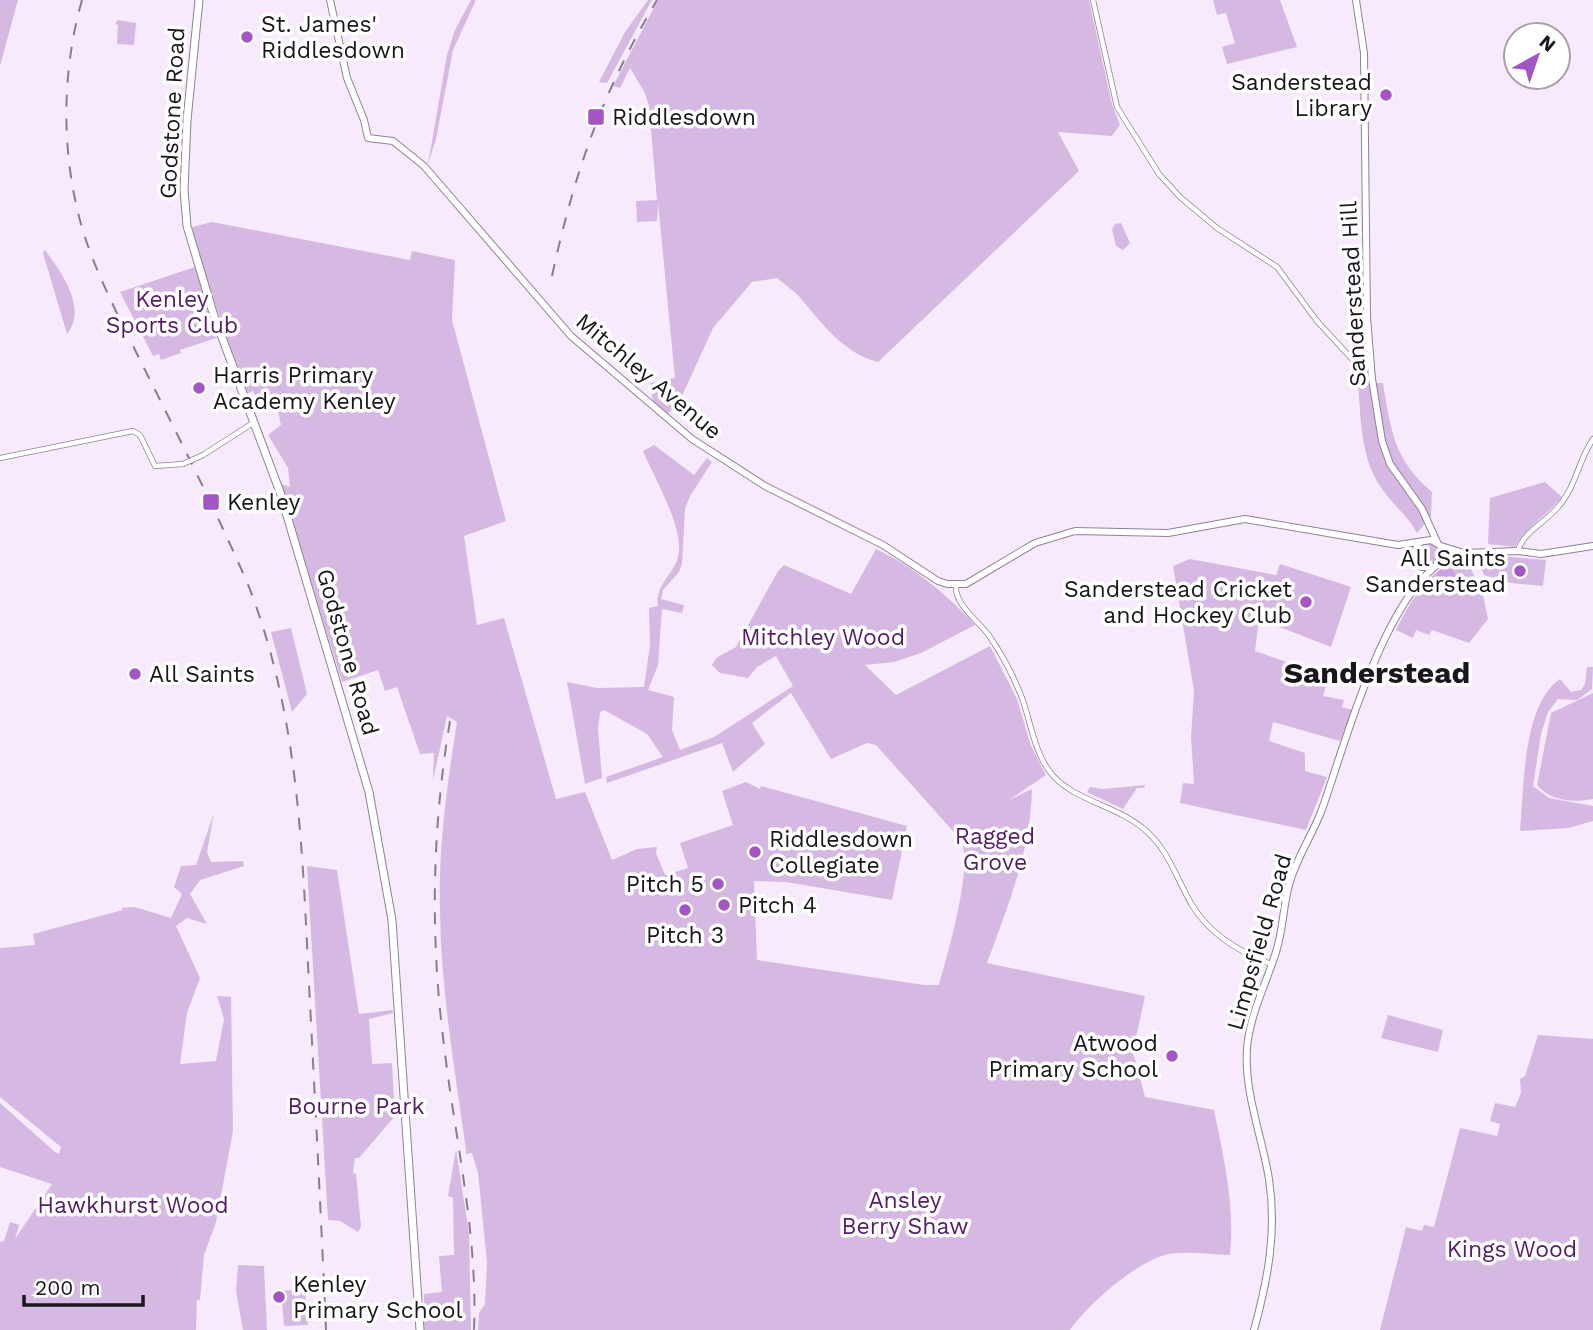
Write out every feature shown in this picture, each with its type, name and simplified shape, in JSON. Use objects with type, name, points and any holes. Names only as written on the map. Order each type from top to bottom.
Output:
[{"type":"highway","name":"Godstone Road","points":[[200,0],[187,120],[184,190],[187,226],[214,316],[277,485],[369,792],[392,920],[419,1330]]},
{"type":"main road","name":"Mitchley Avenue","points":[[330,0],[346,78],[364,120],[368,138],[393,141],[424,166],[571,336],[692,439],[782,495],[883,545],[938,580],[956,585]]},
{"type":"main road","name":"Sanderstead Hill","points":[[1356,0],[1364,53],[1370,363],[1382,442],[1390,464],[1428,520],[1440,545]]},
{"type":"main road","points":[[956,585],[980,578],[1035,543],[1075,531],[1168,533],[1245,519],[1398,545],[1422,540],[1464,553]]},
{"type":"main road","points":[[1417,585],[1421,575],[1415,550],[1427,535],[1428,520]]},
{"type":"main road","points":[[1398,545],[1426,568],[1436,565],[1448,556],[1464,553],[1518,551],[1541,554],[1593,546]]},
{"type":"main road","points":[[1436,565],[1442,555],[1440,545]]},
{"type":"main road","name":"Limpsfield Road","points":[[1254,1330],[1270,1270],[1273,1219],[1269,1179],[1249,1082],[1247,1049],[1256,1003],[1271,964],[1296,863],[1320,813],[1375,662],[1398,612],[1417,585],[1436,565]]},
{"type":"street","points":[[1093,0],[1117,107],[1164,181],[1217,228],[1277,267],[1317,321],[1352,359],[1356,363],[1370,363]]},
{"type":"street","points":[[0,458],[133,431],[140,435],[155,466],[183,464],[203,455],[253,423]]},
{"type":"street","points":[[1518,551],[1524,539],[1550,517],[1571,491],[1593,439]]},
{"type":"street","points":[[956,585],[958,597],[990,637],[1010,672],[1021,696],[1035,744],[1051,773],[1067,789],[1108,805],[1144,829],[1173,864],[1191,904],[1204,922],[1233,947],[1271,964]]},
{"type":"green space","points":[[0,0],[18,0],[0,66]]},
{"type":"green space","points":[[471,0],[476,0],[453,50],[436,139],[428,164],[447,55],[455,30]]},
{"type":"green space","points":[[648,0],[652,0],[607,83],[599,82],[625,32]]},
{"type":"green space","points":[[658,0],[1089,0],[1112,104],[1120,125],[1112,136],[1058,132],[1079,171],[878,362],[845,345],[797,294],[777,278],[752,282],[713,328],[682,396],[668,414],[653,402],[650,383],[675,378],[658,203],[657,221],[637,222],[636,201],[657,200],[649,106],[645,93],[630,68],[620,88],[613,86]]},
{"type":"green space","points":[[1213,0],[1280,0],[1297,47],[1227,64],[1222,47],[1235,43],[1226,13],[1217,15]]},
{"type":"green space","points":[[118,20],[136,23],[134,45],[117,44],[118,25],[115,24]]},
{"type":"green space","points":[[212,222],[410,260],[412,251],[455,260],[452,320],[506,521],[464,536],[477,625],[504,618],[556,799],[585,792],[612,860],[637,849],[657,847],[656,853],[665,875],[688,868],[680,843],[733,825],[722,791],[746,782],[760,789],[761,786],[907,826],[892,900],[786,882],[754,881],[757,960],[939,985],[958,910],[964,851],[960,839],[876,745],[867,743],[831,759],[791,693],[752,723],[765,744],[733,772],[722,743],[607,783],[606,777],[663,757],[647,734],[604,710],[600,712],[598,729],[602,778],[585,784],[567,682],[597,688],[644,687],[650,645],[649,608],[658,606],[659,591],[678,558],[676,527],[643,451],[654,445],[694,475],[707,458],[712,462],[690,496],[685,509],[682,563],[679,572],[663,590],[661,599],[684,605],[682,613],[662,609],[658,665],[648,690],[674,697],[672,730],[680,750],[714,737],[793,686],[776,656],[757,667],[748,678],[720,673],[712,665],[716,658],[736,647],[778,571],[784,565],[851,594],[876,549],[917,573],[964,613],[975,625],[921,653],[894,662],[865,665],[896,695],[990,646],[1017,699],[1031,746],[1046,775],[1009,800],[1032,789],[1023,856],[987,963],[1145,996],[1133,1052],[1145,1097],[1214,1110],[1230,1200],[1230,1255],[1184,1253],[1157,1258],[1115,1284],[1070,1330],[478,1330],[479,1313],[485,1304],[487,1262],[478,1173],[472,1153],[466,1154],[449,1031],[441,942],[442,840],[457,722],[447,716],[433,781],[434,753],[420,754],[397,687],[385,691],[378,670],[342,682],[281,484],[290,487],[288,468],[268,435],[281,425],[277,407],[264,396],[256,397],[253,391],[246,394],[198,254],[192,227]]},
{"type":"green space","points":[[1121,223],[1130,243],[1123,250],[1116,246],[1112,229],[1115,224]]},
{"type":"green space","points":[[45,250],[70,290],[75,313],[67,334],[43,253]]},
{"type":"green space","name":"Kenley Sports Club","points":[[195,267],[219,337],[180,350],[181,353],[161,360],[159,354],[153,356],[120,292]]},
{"type":"green space","points":[[1358,382],[1383,383],[1396,444],[1409,468],[1432,492],[1431,516],[1417,533],[1382,489],[1369,464],[1361,424]]},
{"type":"green space","points":[[1545,482],[1562,497],[1557,503],[1515,547],[1488,544],[1490,498]]},
{"type":"green space","points":[[1428,543],[1436,546],[1439,554],[1436,562],[1428,565],[1420,562],[1417,554],[1420,546]]},
{"type":"green space","points":[[1465,556],[1483,595],[1488,619],[1469,643],[1432,630],[1429,635],[1416,630],[1413,638],[1396,630],[1423,586],[1441,569]]},
{"type":"green space","points":[[1499,556],[1546,560],[1543,586],[1511,583],[1484,575],[1477,558]]},
{"type":"green space","points":[[1190,559],[1276,575],[1280,564],[1351,587],[1331,647],[1259,619],[1255,651],[1329,677],[1323,696],[1344,700],[1342,707],[1352,710],[1340,741],[1273,722],[1269,741],[1305,753],[1305,771],[1327,777],[1306,830],[1180,803],[1183,783],[1194,784],[1191,737],[1194,691],[1173,566]]},
{"type":"green space","points":[[291,628],[307,694],[292,712],[271,632]]},
{"type":"green space","points":[[1587,667],[1593,667],[1592,689],[1577,700],[1558,699],[1548,712],[1541,734],[1533,786],[1549,798],[1593,806],[1593,821],[1568,828],[1520,831],[1527,749],[1538,708],[1548,691],[1560,679],[1571,692],[1581,690],[1585,684]]},
{"type":"green space","points":[[1593,693],[1593,799],[1570,801],[1555,798],[1537,785],[1551,713]]},
{"type":"green space","points":[[1145,785],[1144,788],[1137,788],[1123,809],[1087,792],[1090,787],[1102,789]]},
{"type":"green space","name":"Hawkhurst Wood","points":[[214,813],[207,852],[211,862],[243,861],[244,866],[200,880],[190,894],[207,924],[187,918],[176,926],[200,978],[187,1013],[180,1064],[216,1061],[224,1019],[217,996],[231,997],[233,1131],[216,1222],[204,1255],[200,1300],[197,1300],[196,1330],[0,1330],[0,1242],[4,1241],[10,1222],[19,1225],[15,1239],[52,1184],[0,1167],[0,1103],[55,1152],[59,1154],[61,1147],[0,1097],[0,948],[35,945],[33,934],[123,910],[121,908],[135,907],[171,918],[182,894],[174,887],[181,866],[196,865]]},
{"type":"green space","name":"Bourne Park","points":[[307,866],[337,870],[359,1014],[393,1010],[393,1013],[369,1019],[372,1064],[392,1063],[395,1116],[359,1158],[355,1158],[353,1173],[356,1174],[361,1227],[358,1232],[340,1221],[328,1220]]},
{"type":"green space","points":[[1388,1015],[1443,1030],[1438,1052],[1381,1038]]},
{"type":"green space","name":"Kings Wood","points":[[1538,1035],[1593,1039],[1593,1330],[1380,1330],[1406,1227],[1422,1231],[1424,1225],[1434,1227],[1460,1128],[1497,1136],[1500,1124],[1490,1121],[1495,1103],[1515,1107],[1521,1093],[1520,1079],[1525,1076]]},
{"type":"green space","points":[[456,1149],[469,1233],[471,1330],[424,1330],[424,1294],[442,1292],[439,1256],[454,1255],[453,1198],[448,1196]]},
{"type":"green space","points":[[238,1265],[264,1266],[267,1330],[243,1330],[236,1291]]},
{"type":"green space","points":[[305,1289],[308,1325],[284,1326],[281,1291]]},
{"type":"shaded area","points":[[1442,568],[1450,568],[1456,578],[1450,588],[1442,588],[1436,582],[1436,574]]},
{"type":"railway","points":[[82,0],[70,57],[66,116],[71,174],[83,231],[109,297],[210,501],[249,587],[266,636],[288,734],[304,882],[326,1330]]},
{"type":"railway","points":[[552,276],[570,201],[592,133],[621,67],[657,0]]},
{"type":"railway","points":[[450,721],[436,842],[436,964],[444,1045],[473,1258],[474,1330]]},
{"type":"place","name":"St. James' Riddlesdown","points":[[247,37]]},
{"type":"place","name":"Sanderstead Library","points":[[1386,95]]},
{"type":"place","name":"Riddlesdown","points":[[596,117]]},
{"type":"place","name":"Harris Primary Academy Kenley","points":[[199,388]]},
{"type":"place","name":"Kenley","points":[[211,502]]},
{"type":"place","name":"All Saints Sanderstead","points":[[1520,571]]},
{"type":"place","name":"Sanderstead Cricket and Hockey Club","points":[[1306,602]]},
{"type":"place","name":"All Saints","points":[[135,674]]},
{"type":"place","name":"Riddlesdown Collegiate","points":[[755,852]]},
{"type":"place","name":"Pitch 5","points":[[718,884]]},
{"type":"place","name":"Pitch 4","points":[[724,905]]},
{"type":"place","name":"Pitch 3","points":[[685,910]]},
{"type":"place","name":"Atwood Primary School","points":[[1172,1056]]},
{"type":"place","name":"Kenley Primary School","points":[[279,1297]]},
{"type":"district","name":"Sanderstead","points":[[1377,673]]},
{"type":"park label","name":"Mitchley Wood","points":[[823,637]]},
{"type":"park label","name":"Ragged Grove","points":[[995,849]]},
{"type":"park label","name":"Ansley Berry Shaw","points":[[905,1213]]}]
